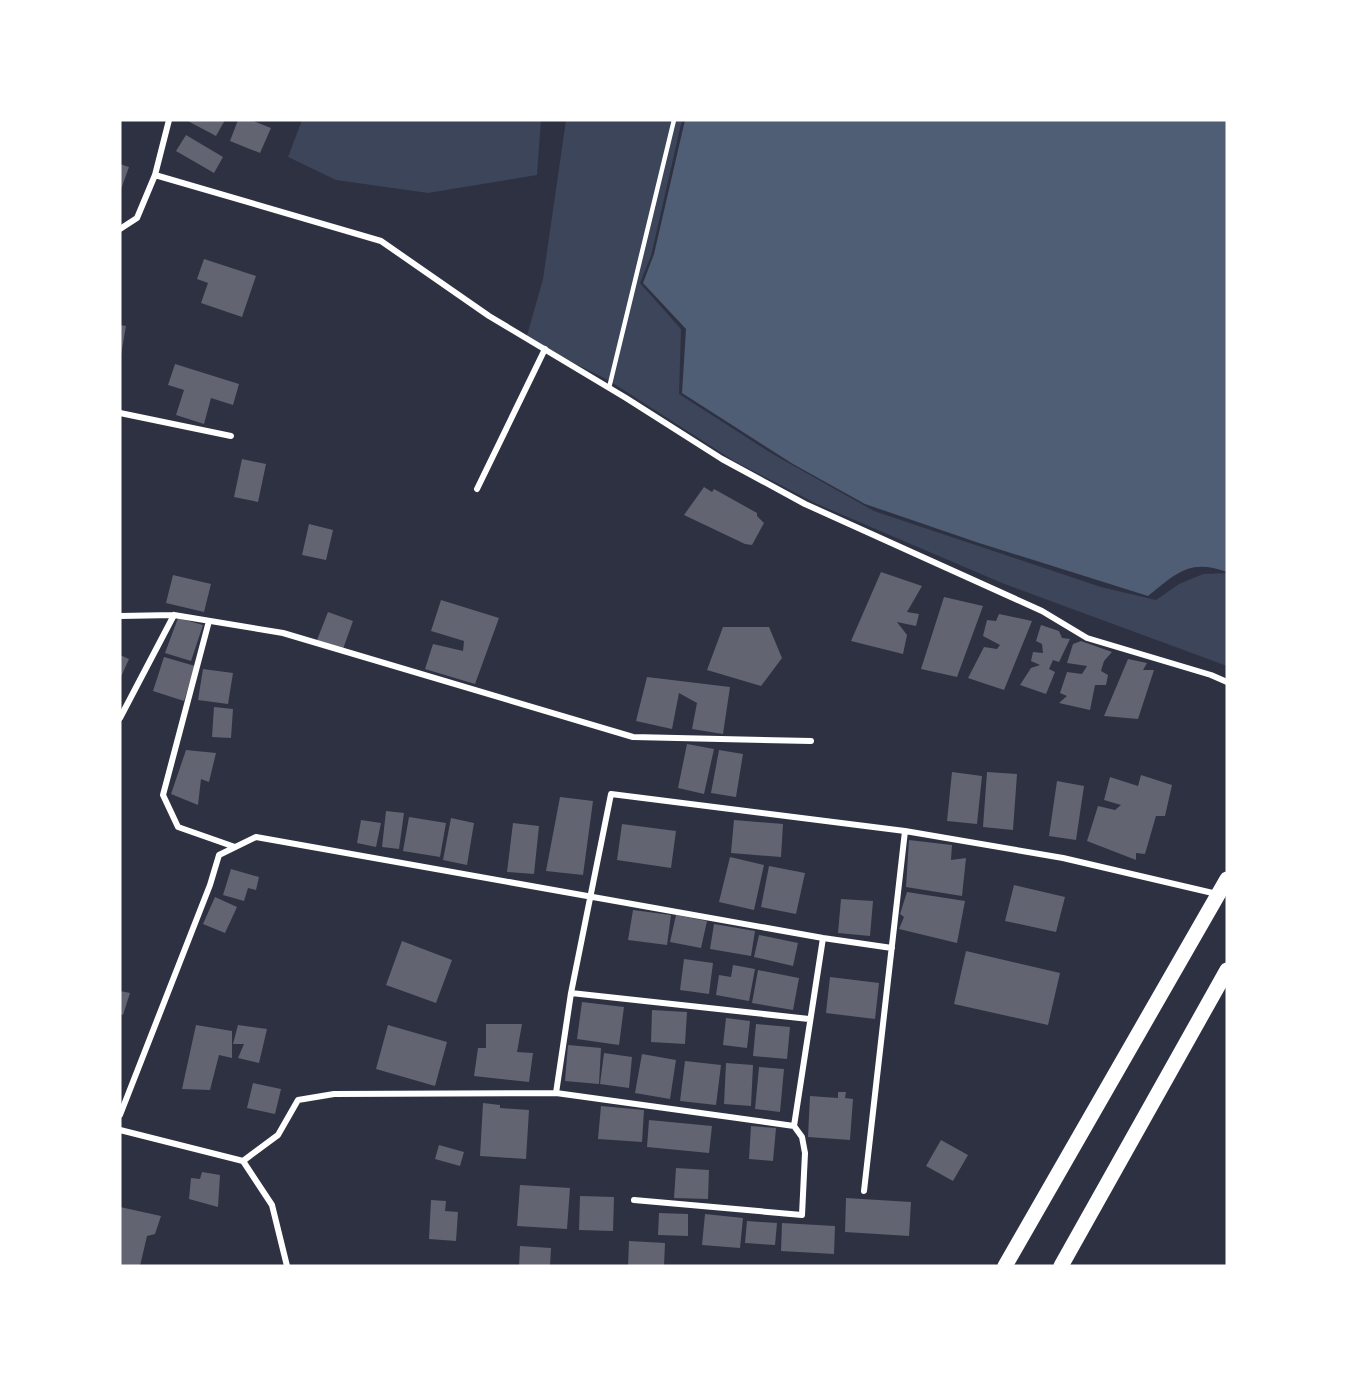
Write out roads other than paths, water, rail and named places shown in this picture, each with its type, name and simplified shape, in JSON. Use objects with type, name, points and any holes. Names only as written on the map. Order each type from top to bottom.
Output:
[{"type":"main road","points":[[1005,1266],[1227,879]]},
{"type":"main road","points":[[1061,1266],[1227,970]]},
{"type":"street","points":[[120,229],[137,218],[155,175],[169,120]]},
{"type":"street","points":[[155,175],[381,241],[489,316],[722,459],[805,504],[1042,611],[1088,638],[1211,675],[1227,682]]},
{"type":"street","points":[[477,489],[545,349]]},
{"type":"street","points":[[120,413],[231,436]]},
{"type":"street","points":[[120,616],[174,615],[284,633],[633,737],[811,741]]},
{"type":"street","points":[[120,718],[174,615]]},
{"type":"street","points":[[209,621],[163,795],[178,827],[236,847]]},
{"type":"street","points":[[556,1093],[571,993],[611,794],[905,831],[1063,858],[1218,894]]},
{"type":"street","points":[[864,1191],[905,831]]},
{"type":"street","points":[[120,1115],[210,885],[219,855],[256,837],[823,938],[892,948]]},
{"type":"street","points":[[634,1200],[802,1215],[805,1153],[802,1137],[794,1126],[823,938]]},
{"type":"street","points":[[571,993],[809,1019]]},
{"type":"street","points":[[243,1161],[278,1135],[298,1100],[334,1094],[556,1093],[794,1126]]},
{"type":"street","points":[[120,1130],[243,1161],[272,1205],[286,1266]]},
{"type":"lane","points":[[609,388],[674,120]]}]
